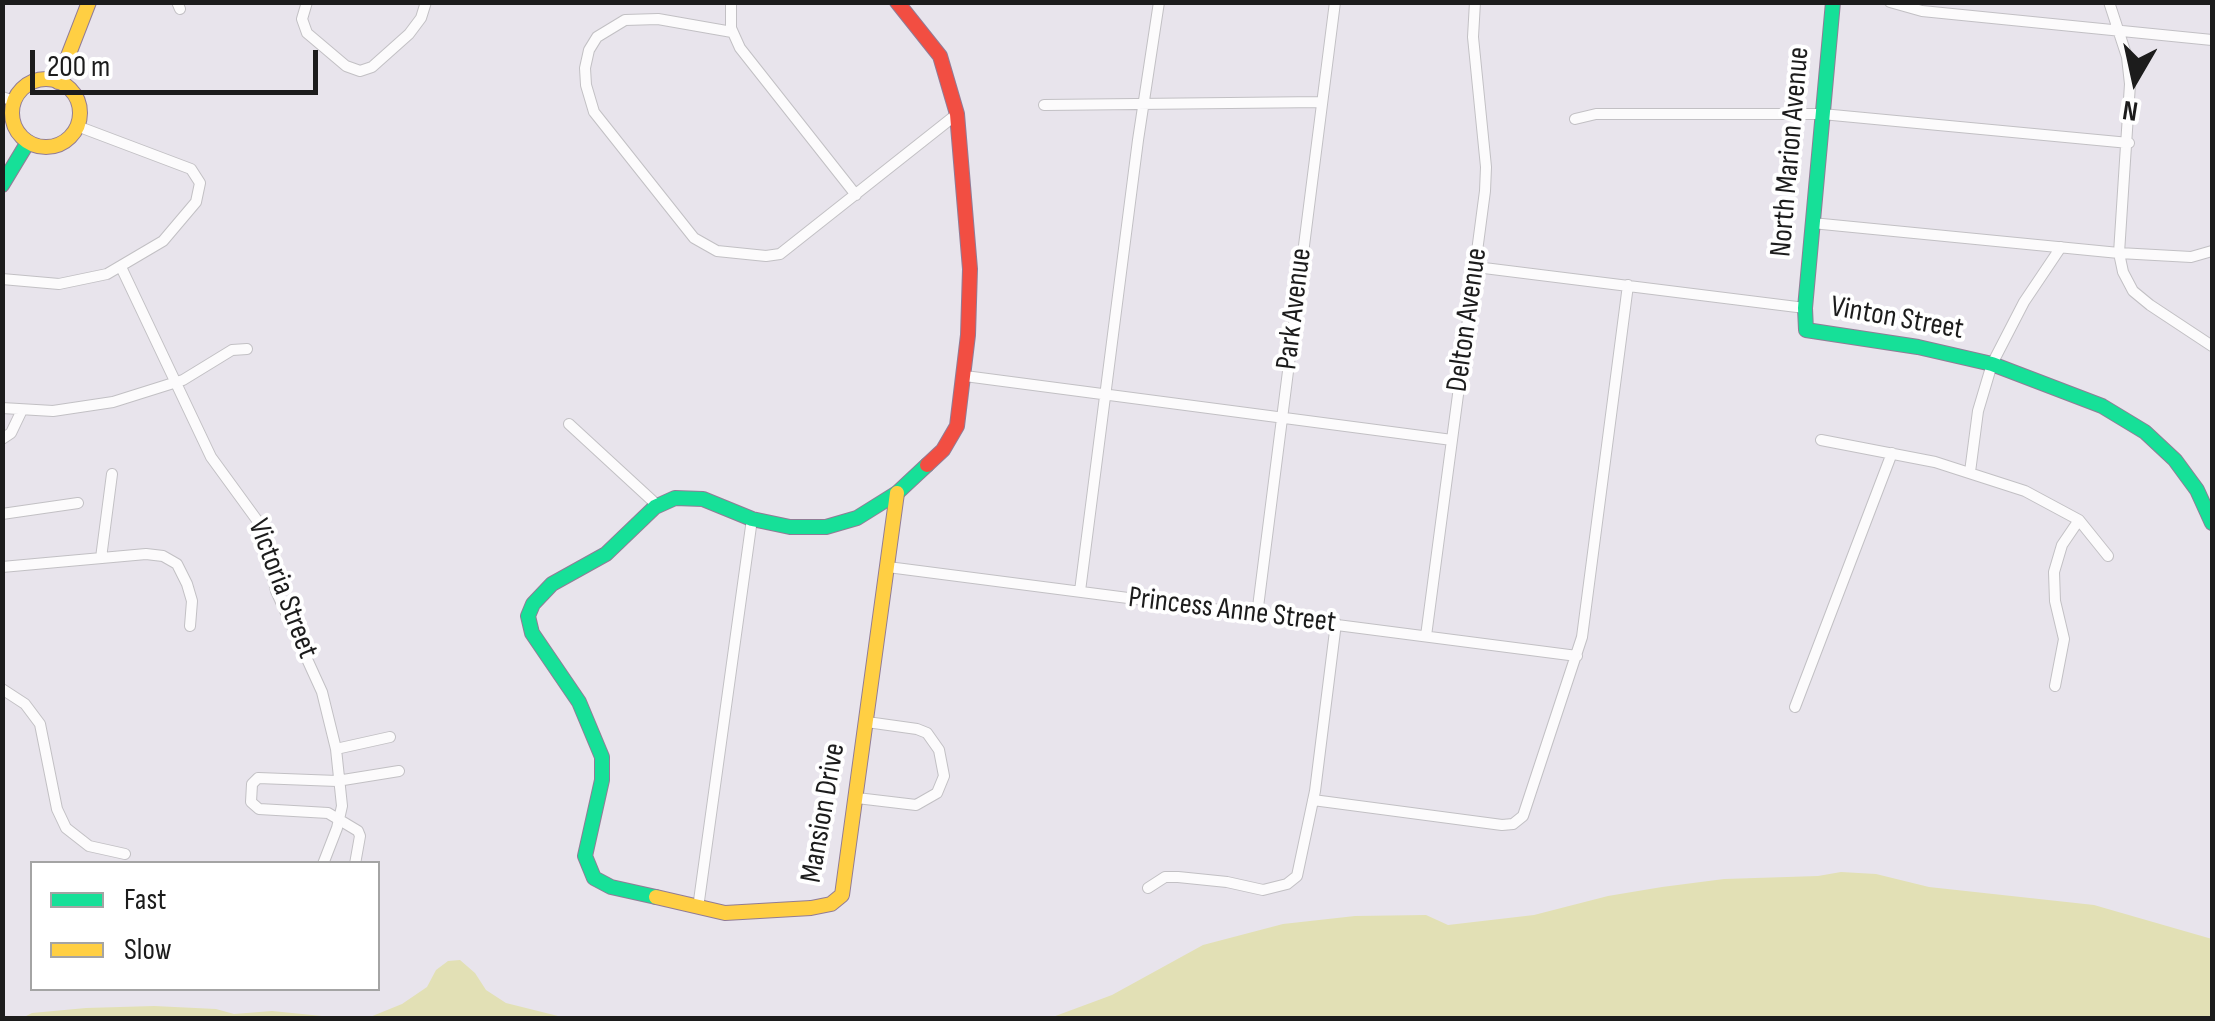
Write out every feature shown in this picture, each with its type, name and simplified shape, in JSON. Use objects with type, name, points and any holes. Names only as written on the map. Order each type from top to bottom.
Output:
[{"type":"street","points":[[58,82],[89,2]]},
{"type":"street","points":[[307,2],[302,19],[307,32],[346,66],[360,71],[372,67],[408,34],[421,18],[426,2]]},
{"type":"street","points":[[731,2],[732,32],[740,48],[856,195]]},
{"type":"street","points":[[568,424],[658,505],[690,496],[752,519],[790,527],[826,528],[876,509],[951,439],[961,413],[965,376],[969,240],[957,114],[940,56],[897,2]]},
{"type":"street","points":[[1080,592],[1159,2]]},
{"type":"street","name":"Park Avenue","points":[[1257,615],[1335,2]]},
{"type":"street","name":"Delton Avenue","points":[[1426,636],[1486,166],[1473,37],[1475,2]]},
{"type":"street","name":"North Marion Avenue","points":[[1805,308],[1833,2]]},
{"type":"street","points":[[1890,2],[1922,10],[2212,40]]},
{"type":"street","points":[[2108,2],[2130,72],[2129,143],[2119,253],[2123,272],[2134,291],[2212,346]]},
{"type":"street","points":[[732,32],[636,18],[604,30],[592,43],[586,58],[586,85],[594,112],[694,238],[717,251],[780,254],[957,114]]},
{"type":"street","points":[[32,82],[58,82],[77,100],[78,126],[60,144],[44,147],[28,142],[14,124],[8,99],[32,82]]},
{"type":"street","points":[[1044,105],[1322,102]]},
{"type":"street","points":[[1576,119],[1596,114],[1822,114],[2129,143]]},
{"type":"street","points":[[2,279],[32,284],[74,282],[121,267],[164,241],[196,202],[200,183],[184,165],[78,126]]},
{"type":"street","points":[[2,185],[28,142]]},
{"type":"street","points":[[1812,223],[2119,253],[2191,257],[2212,251]]},
{"type":"street","points":[[1970,472],[1978,411],[1992,364],[2024,302],[2061,247]]},
{"type":"street","name":"Victoria Street","points":[[121,267],[211,457],[262,527],[272,580],[322,692],[336,749],[340,820]]},
{"type":"street","name":"Vinton Street","points":[[1476,267],[1805,308],[1804,325],[1810,333],[1918,347],[1992,364],[2102,406],[2145,432],[2188,476],[2212,523]]},
{"type":"street","points":[[1313,800],[1502,825],[1518,821],[1577,656],[1628,285]]},
{"type":"street","points":[[3,410],[53,411],[112,402],[175,383],[232,350],[247,349]]},
{"type":"street","points":[[965,376],[1452,440]]},
{"type":"street","points":[[2,438],[10,433],[22,410]]},
{"type":"street","points":[[1821,440],[1892,452],[1970,472],[2034,495],[2079,520],[2108,556]]},
{"type":"street","points":[[1795,708],[1892,452]]},
{"type":"street","points":[[102,558],[112,474]]},
{"type":"street","name":"Mansion Drive","points":[[658,505],[606,554],[552,584],[533,604],[528,616],[544,654],[579,702],[602,757],[602,780],[585,856],[588,870],[612,887],[698,908],[725,913],[786,911],[832,904],[844,889],[897,493]]},
{"type":"street","points":[[2,514],[78,503]]},
{"type":"street","points":[[698,908],[752,519]]},
{"type":"street","points":[[2055,686],[2064,639],[2054,601],[2054,572],[2062,545],[2079,520]]},
{"type":"street","points":[[2,566],[155,554],[170,559],[181,570],[190,592],[190,626]]},
{"type":"street","name":"Princess Anne Street","points":[[888,567],[1577,656]]},
{"type":"street","points":[[1148,888],[1165,877],[1178,877],[1264,890],[1287,884],[1301,870],[1336,624]]},
{"type":"street","points":[[2,689],[25,704],[40,724],[57,809],[66,828],[89,846],[125,854]]},
{"type":"street","points":[[857,798],[916,805],[937,792],[944,776],[940,750],[926,733],[867,722]]},
{"type":"street","points":[[336,749],[390,737]]},
{"type":"street","points":[[356,861],[358,830],[328,813],[259,809],[250,798],[252,784],[258,778],[340,780],[399,771]]},
{"type":"street","points":[[324,861],[340,820]]},
{"type":"shaded area","points":[[1841,872],[1876,874],[1929,887],[2094,905],[2212,939],[2212,1018],[1050,1018],[1112,995],[1203,945],[1283,924],[1355,916],[1426,915],[1448,925],[1534,915],[1662,887]]},
{"type":"shaded area","points":[[460,960],[486,990],[506,1003],[566,1018],[22,1018],[32,1013],[86,1008],[154,1006],[216,1009],[234,1014],[272,1011],[370,1017],[402,1004],[427,987],[436,970],[448,961]]},
{"type":"traffic: fast","points":[[1833,2],[1806,330],[1918,347],[1992,364],[2102,406],[2145,432],[2175,460],[2197,490],[2212,523]]},
{"type":"traffic: fast","points":[[2,185],[28,142]]},
{"type":"traffic: fast","points":[[656,897],[611,887],[594,878],[585,856],[602,780],[602,757],[579,702],[532,633],[528,616],[533,604],[552,584],[606,554],[655,507],[675,498],[703,499],[752,519],[790,527],[826,527],[857,518],[897,493],[927,465]]},
{"type":"traffic: slow","points":[[58,82],[89,2]]},
{"type":"traffic: slow","points":[[46,79],[70,89],[80,113],[70,137],[46,147],[22,137],[12,113],[22,89],[46,79]]},
{"type":"traffic: slow","points":[[656,897],[725,913],[811,908],[831,904],[842,895],[897,493]]},
{"type":"traffic: jam","points":[[897,2],[940,56],[957,114],[970,269],[968,335],[957,426],[943,450],[927,465]]}]
